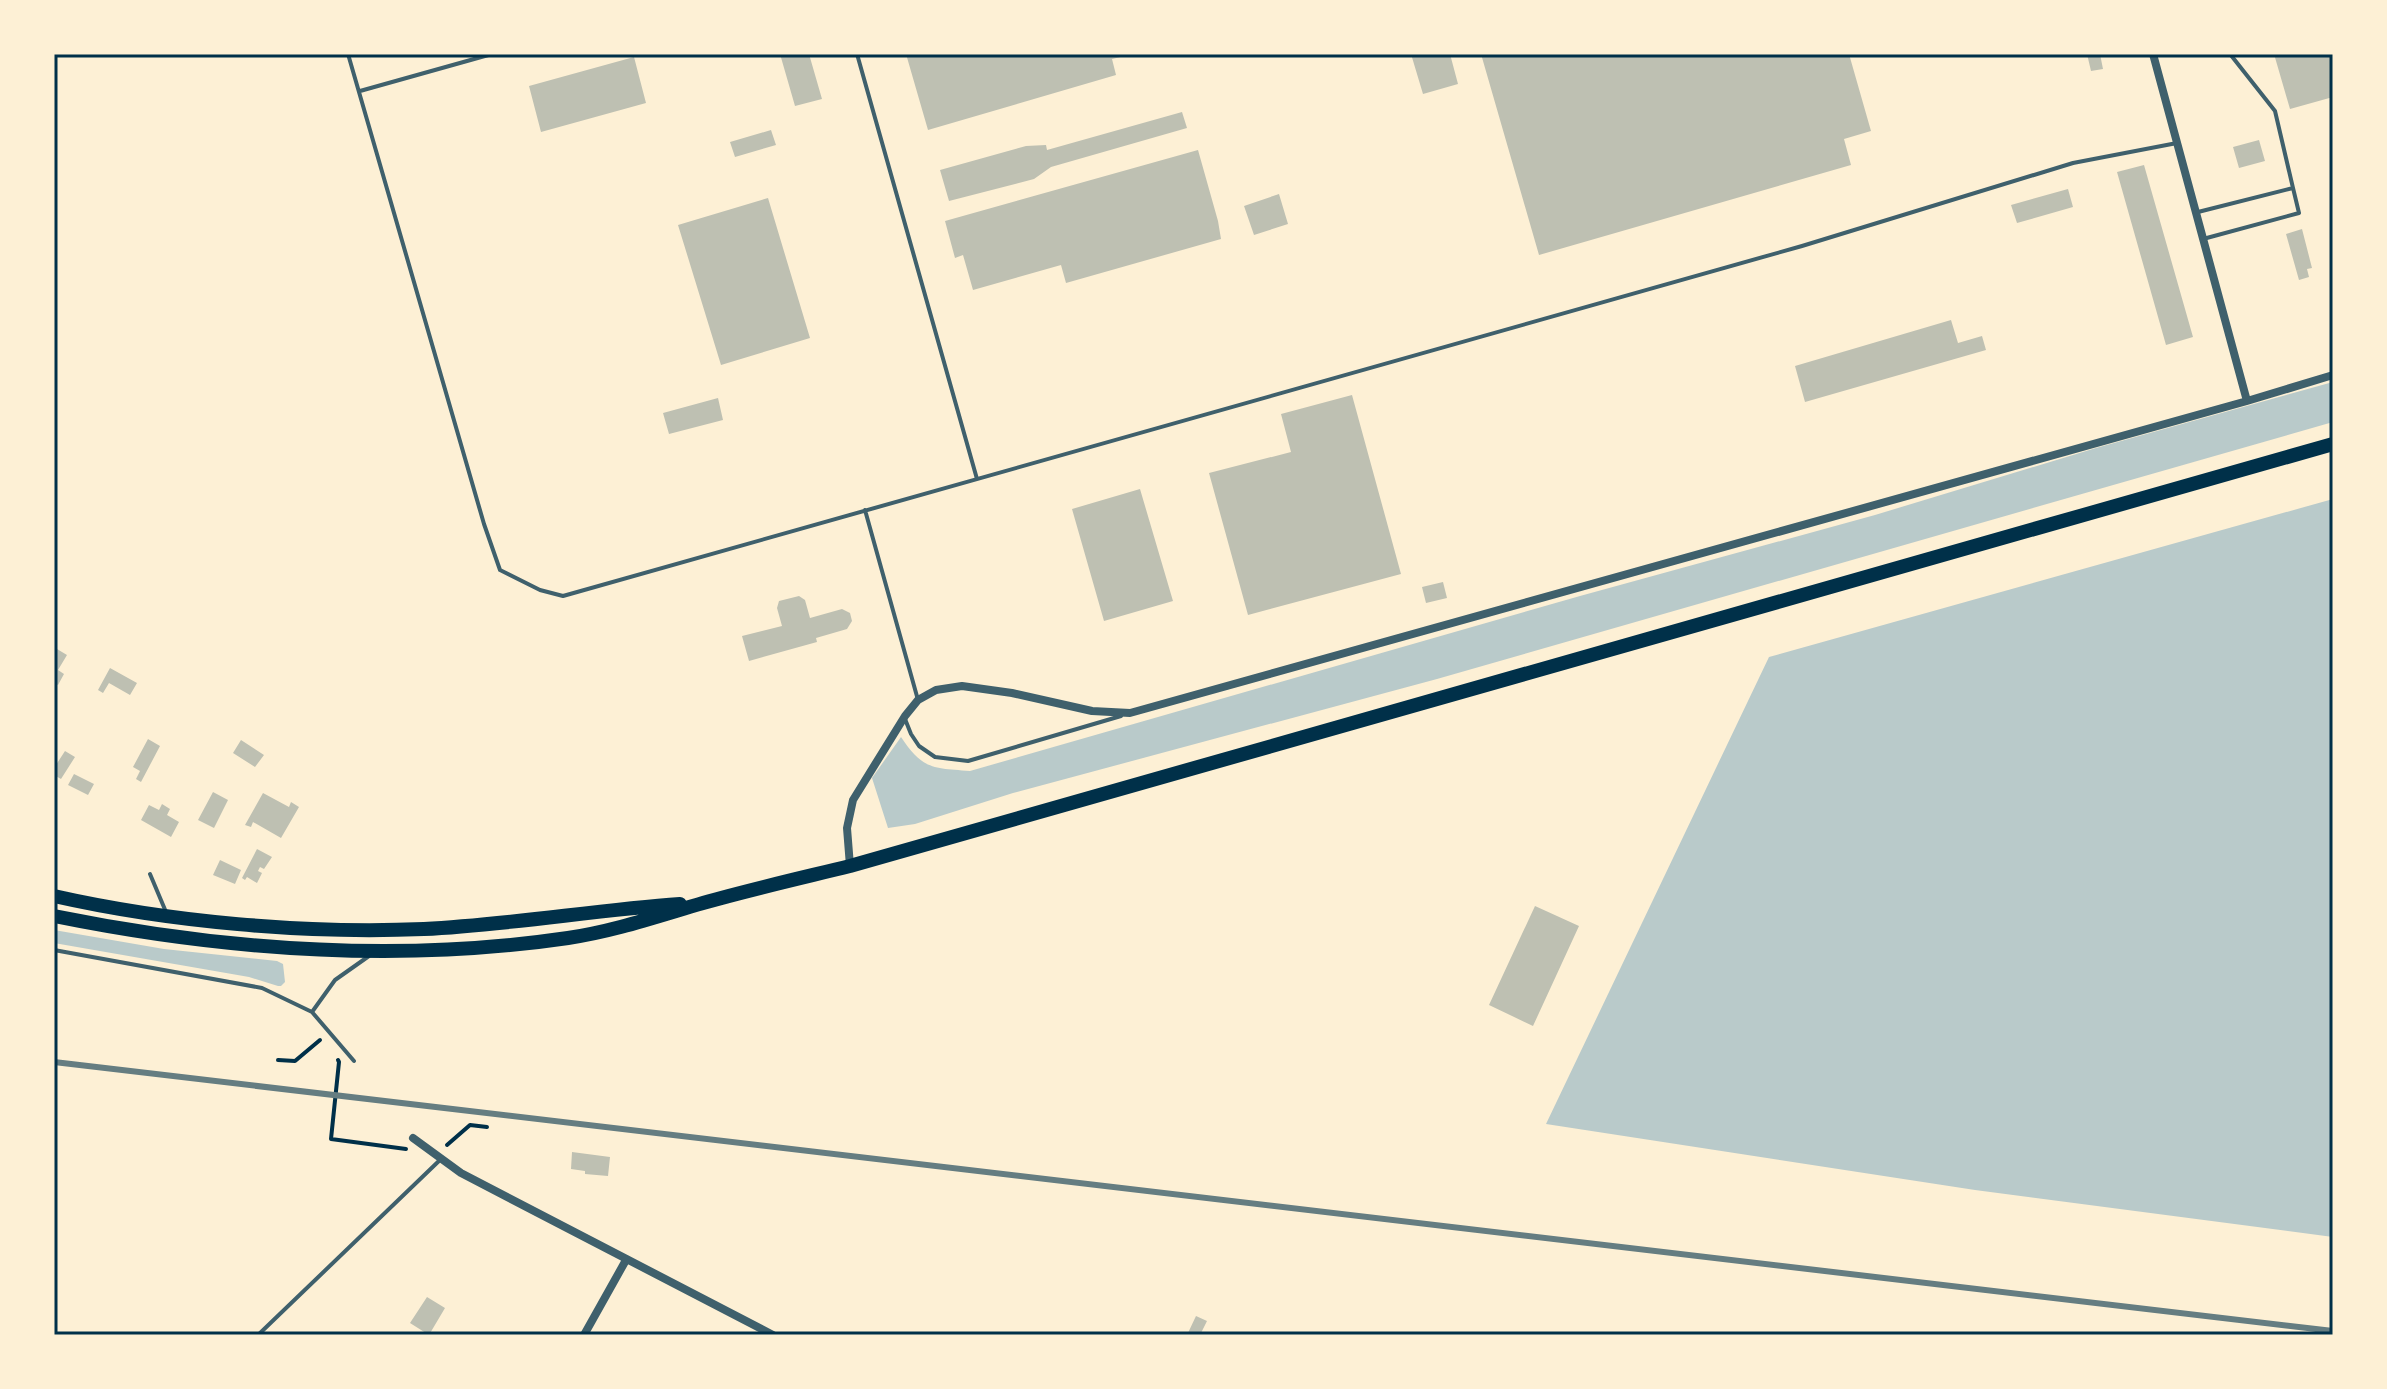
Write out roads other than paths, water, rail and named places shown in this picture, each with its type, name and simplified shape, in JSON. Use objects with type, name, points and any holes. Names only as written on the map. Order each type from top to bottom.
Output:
[{"type":"main road","points":[[54,916],[163,936],[247,945],[378,950],[487,946],[567,938],[623,928],[704,902],[850,866],[2333,444]]},
{"type":"main road","points":[[54,896],[167,915],[345,930],[424,929],[704,902]]},
{"type":"street","points":[[2153,54],[2247,401]]},
{"type":"street","points":[[850,866],[847,828],[853,800],[905,716],[918,700],[936,690],[962,686],[1012,693],[1092,711],[1130,713],[2333,375]]},
{"type":"street","points":[[413,1138],[461,1173],[773,1335]]},
{"type":"street","points":[[584,1335],[626,1260]]},
{"type":"lane","points":[[348,54],[443,385],[500,570],[540,590],[563,596],[1802,246],[2073,163],[2177,143]]},
{"type":"lane","points":[[360,91],[492,54]]},
{"type":"lane","points":[[857,54],[977,479]]},
{"type":"lane","points":[[2203,239],[2299,213],[2275,111],[2230,54]]},
{"type":"lane","points":[[2196,212],[2293,188]]},
{"type":"lane","points":[[865,510],[918,700]]},
{"type":"lane","points":[[905,716],[919,746],[935,757],[968,761],[1130,713]]},
{"type":"lane","points":[[150,874],[167,915],[163,936]]},
{"type":"lane","points":[[54,950],[262,988],[312,1012],[354,1061]]},
{"type":"lane","points":[[312,1012],[335,980],[378,950]]},
{"type":"lane","points":[[258,1335],[438,1156]]},
{"type":"railway","points":[[54,1062],[2333,1331]]}]
